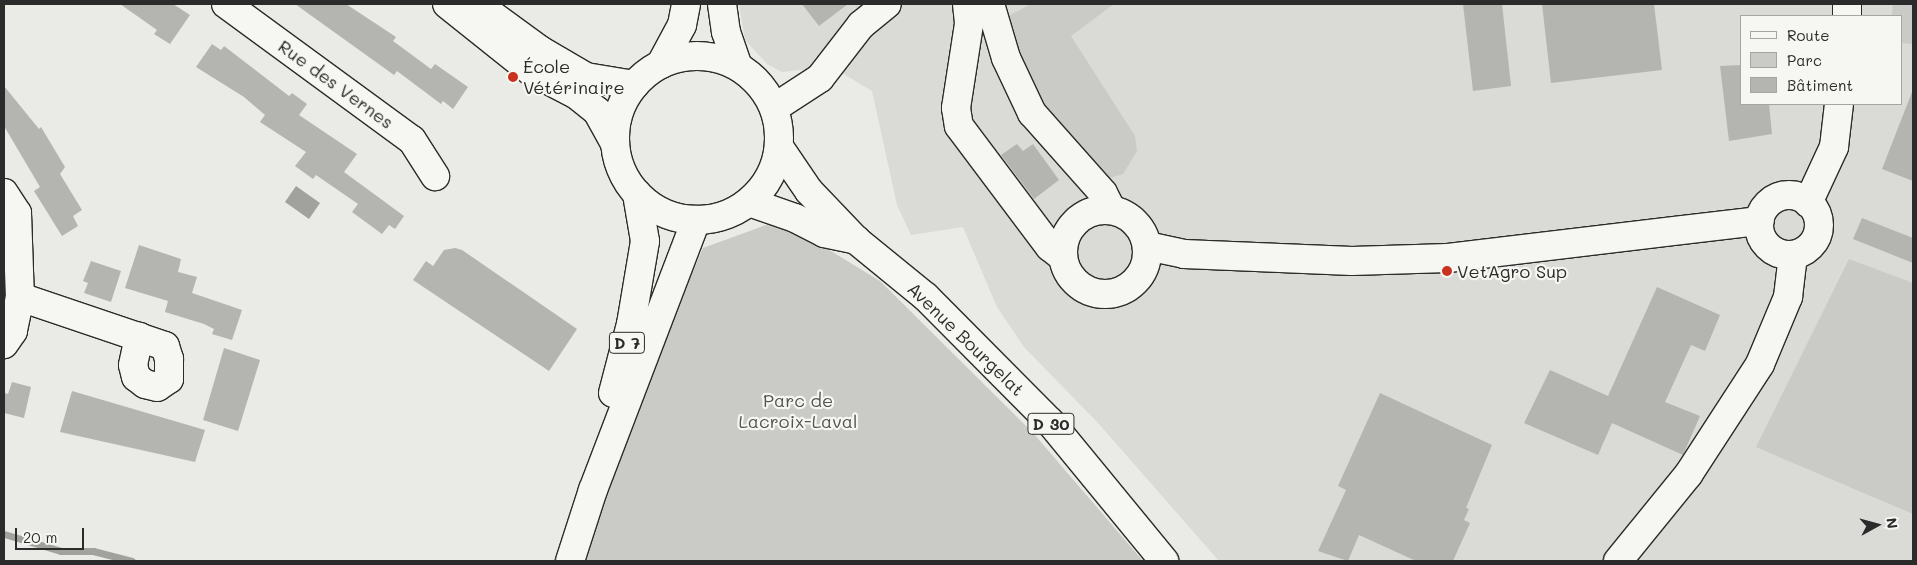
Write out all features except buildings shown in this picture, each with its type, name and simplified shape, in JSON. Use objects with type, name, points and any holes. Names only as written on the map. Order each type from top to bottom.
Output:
[{"type":"main road","name":"Rue des Vernes","points":[[226,4],[412,140],[435,176]]},
{"type":"main road","points":[[447,4],[531,71],[577,96],[597,111],[615,144],[622,170],[637,194],[654,208],[674,217],[696,220],[730,214],[749,202],[771,174],[779,147],[774,108],[759,84],[738,66],[713,57],[687,56],[661,64],[634,85],[623,103],[616,122],[615,144]]},
{"type":"main road","points":[[477,4],[540,50],[586,77],[634,85]]},
{"type":"main road","points":[[661,64],[682,25],[686,4]]},
{"type":"main road","points":[[722,4],[726,32],[738,66]]},
{"type":"main road","points":[[774,108],[820,78],[861,25],[887,4]]},
{"type":"main road","points":[[967,4],[969,24],[956,108],[959,126],[1050,247],[1062,257],[1076,283],[1088,291],[1103,294],[1117,292],[1130,286],[1140,275],[1147,246],[1135,222],[1111,209],[1103,193],[1032,113],[1006,58],[990,4]]},
{"type":"main road","points":[[1808,203],[1834,146],[1839,105]]},
{"type":"main road","name":"Avenue Bourgelat","points":[[779,147],[809,191],[856,240],[926,297],[1050,422],[1164,561]]},
{"type":"main road","points":[[4,193],[17,213],[20,297],[13,331],[4,344]]},
{"type":"main road","name":"D 7","points":[[593,490],[605,422],[631,324],[645,241],[637,194]]},
{"type":"main road","points":[[1792,196],[1808,203],[1818,219],[1816,238],[1802,252],[1793,255],[1775,252],[1768,246],[1760,230],[1760,221],[1767,205],[1774,199],[1792,196]]},
{"type":"main road","name":"Avenue Bourgelat","points":[[749,202],[795,218],[824,233],[856,240]]},
{"type":"main road","points":[[1062,257],[1068,232],[1075,221],[1086,214],[1111,209]]},
{"type":"main road","name":"D 7","points":[[570,561],[593,490],[696,220]]},
{"type":"main road","points":[[1147,246],[1184,254],[1352,261],[1448,258],[1760,221]]},
{"type":"main road","points":[[1618,561],[1688,475],[1760,364],[1788,297],[1793,255]]},
{"type":"main road","points":[[20,297],[139,337]]},
{"type":"shaded area","name":"VetAgro Sup","points":[[739,4],[1913,4],[1913,561],[1219,561],[1098,423],[1024,347],[997,307],[963,227],[911,235],[897,205],[872,91],[819,59],[808,69],[782,72],[767,64],[745,40]]},
{"type":"shaded area","points":[[296,186],[320,203],[309,219],[285,202]]},
{"type":"green space","points":[[1031,4],[1114,4],[1071,36],[1135,136],[1137,151],[1123,174],[1109,178],[1081,146],[1071,142],[1021,75],[1003,19]]},
{"type":"green space","points":[[1893,4],[1913,4],[1913,44],[1902,43],[1902,15],[1892,15]]},
{"type":"green space","name":"Parc de Lacroix-Laval","points":[[769,224],[808,237],[880,281],[1034,434],[1143,561],[583,561],[671,321],[703,248]]},
{"type":"green space","points":[[1849,259],[1913,283],[1913,514],[1756,447]]},
{"type":"waterway","points":[[4,534],[61,551],[93,551],[132,561]]},
{"type":"place","name":"École Vétérinaire","points":[[513,77]]},
{"type":"place","name":"VetAgro Sup","points":[[1447,271]]}]
